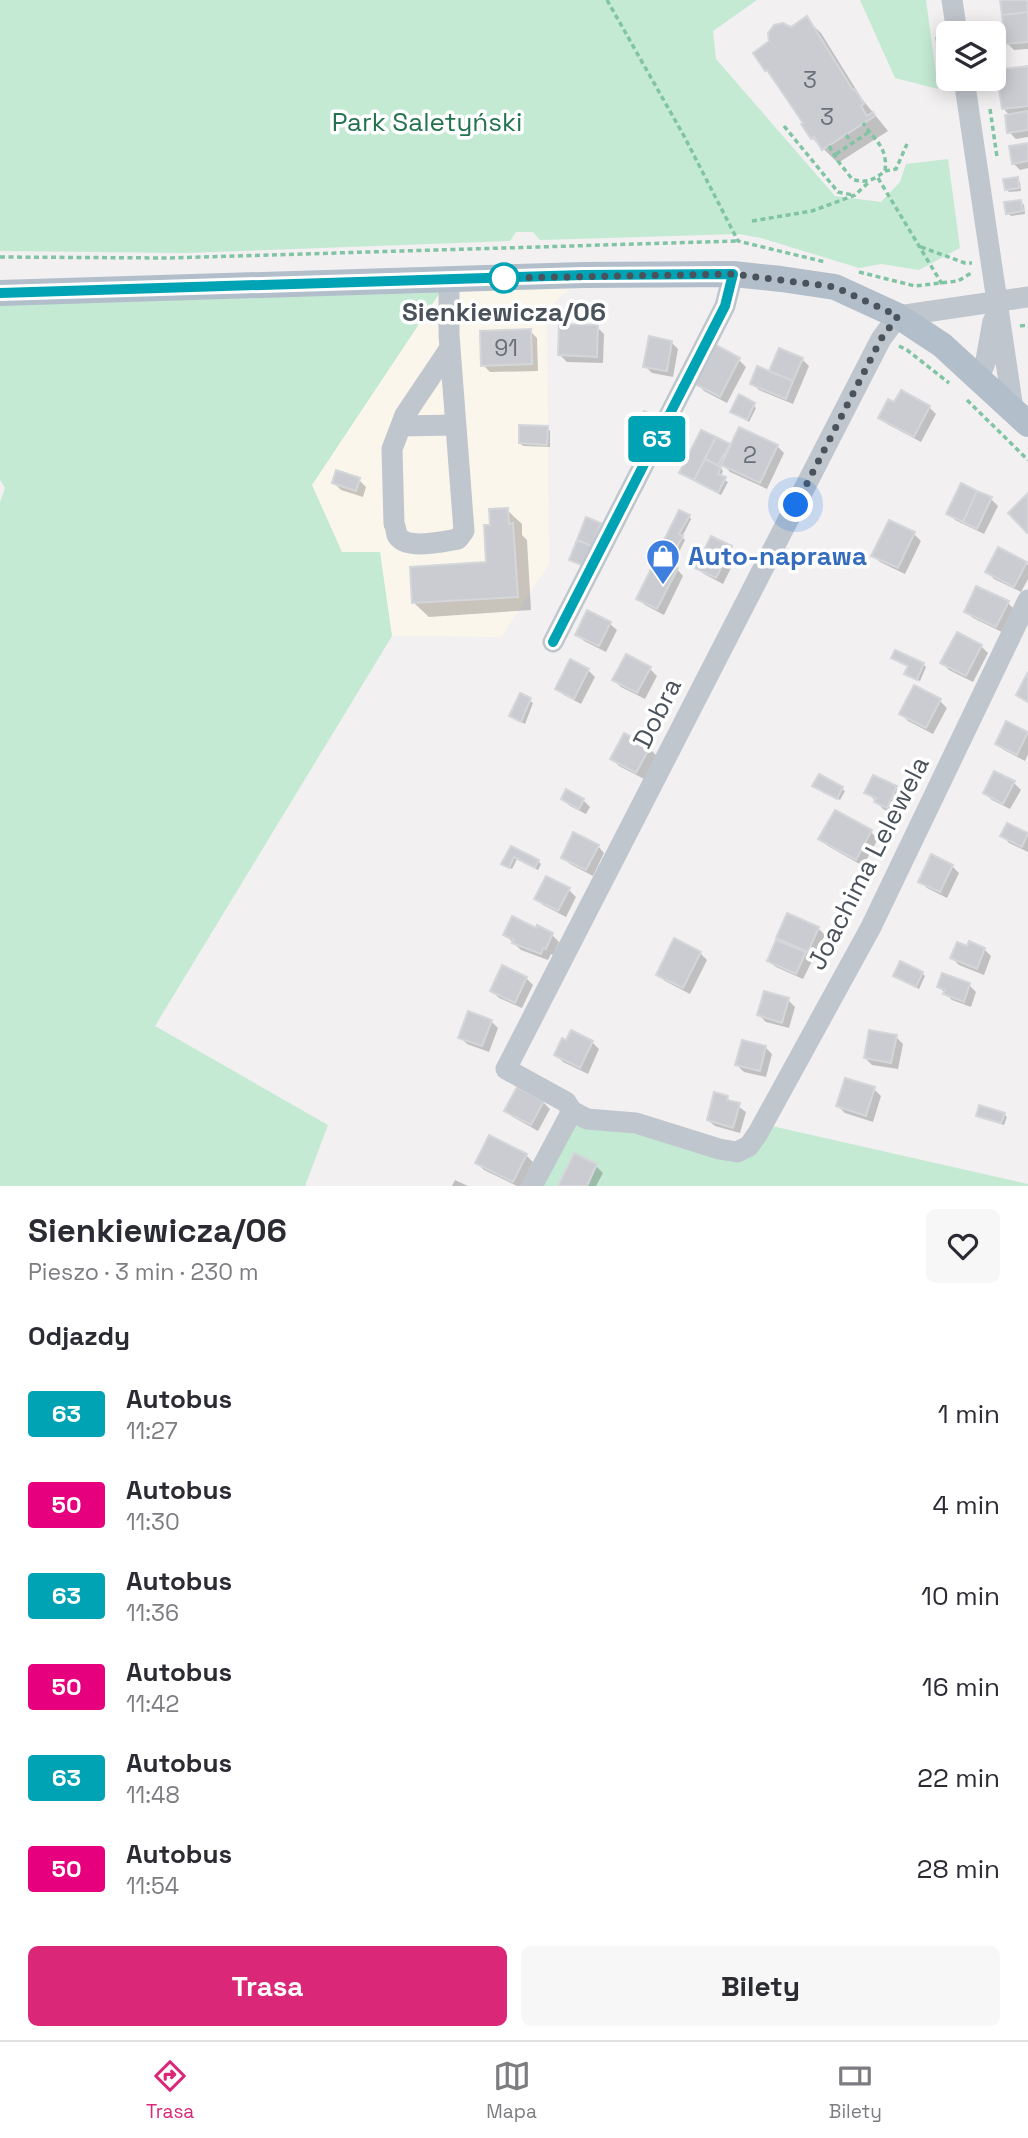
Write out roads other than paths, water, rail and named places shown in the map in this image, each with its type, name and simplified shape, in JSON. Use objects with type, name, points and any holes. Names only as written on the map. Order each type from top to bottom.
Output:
[{"type":"main road","points":[[0,293],[449,279],[733,274],[835,287],[898,316],[942,345],[971,387],[1020,416]]},
{"type":"street","points":[[952,0],[955,21]]},
{"type":"street","points":[[966,91],[996,301],[1020,416]]},
{"type":"street","points":[[553,642],[725,306],[733,274]]},
{"type":"street","points":[[449,279],[454,425],[464,531],[458,539],[412,544],[397,535],[394,524],[392,449],[405,415],[450,348]]},
{"type":"street","points":[[898,316],[1028,297]]},
{"type":"street","points":[[971,387],[986,360],[996,301]]},
{"type":"street","name":"Dobra","points":[[750,1146],[737,1152],[636,1123],[587,1119],[572,1111],[566,1102],[506,1069],[881,339],[898,316]]},
{"type":"street","points":[[401,426],[454,425]]},
{"type":"street","name":"Joachima Lelewela","points":[[750,1146],[871,927],[1028,600]]},
{"type":"street","points":[[532,1186],[572,1111]]},
{"type":"place","name":"Sienkiewicza/06","points":[[504,278]]},
{"type":"place","name":"Auto-naprawa","points":[[663,586]]},
{"type":"park label","name":"Park Saletyński","points":[[427,122]]}]
